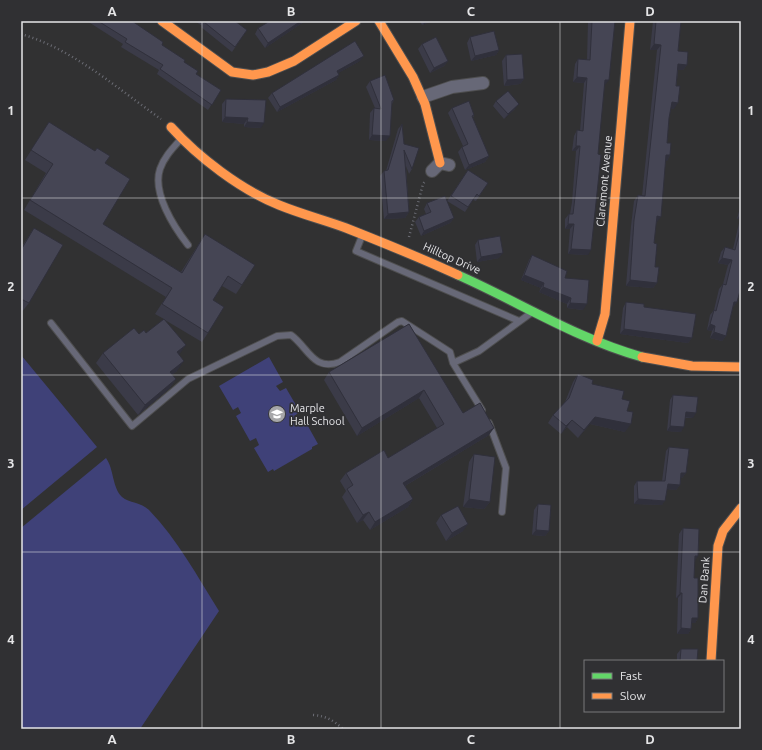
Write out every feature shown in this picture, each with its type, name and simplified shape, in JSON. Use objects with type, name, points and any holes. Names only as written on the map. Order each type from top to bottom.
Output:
[{"type":"street","points":[[162,21],[232,72],[251,75],[272,71],[285,66],[356,21]]},
{"type":"street","points":[[379,21],[406,65],[423,97],[441,166]]},
{"type":"street","name":"Claremont Avenue","points":[[597,341],[605,314],[630,21]]},
{"type":"street","points":[[423,97],[452,87],[483,83]]},
{"type":"street","name":"Hilltop Drive","points":[[171,127],[181,138],[212,164],[246,188],[278,205],[363,234],[405,251],[501,294],[532,312],[597,341],[622,351],[651,359],[692,366],[741,367]]},
{"type":"street","name":"Dan Bank","points":[[711,660],[718,546],[723,532],[741,508]]},
{"type":"lane","points":[[181,138],[164,159],[159,170],[159,184],[165,207],[175,228],[188,245]]},
{"type":"lane","points":[[363,234],[356,251],[519,321]]},
{"type":"lane","points":[[453,363],[479,351],[532,312]]},
{"type":"lane","points":[[52,323],[132,426],[188,379],[263,342],[284,335],[291,336],[296,339],[307,353],[319,362],[332,365],[340,362],[398,322],[402,321],[450,352],[453,363],[493,429],[506,468],[502,512]]},
{"type":"path","points":[[21,34],[40,39],[83,64],[171,127]]},
{"type":"path","points":[[405,251],[423,184],[441,166]]},
{"type":"path","points":[[313,715],[324,716],[334,721],[343,729]]},
{"type":"shaded area","points":[[21,355],[97,447],[21,510]]},
{"type":"shaded area","points":[[269,357],[283,382],[276,386],[280,391],[286,388],[300,412],[294,416],[298,423],[304,419],[318,444],[274,471],[273,469],[268,472],[254,448],[259,445],[256,438],[250,441],[236,416],[241,413],[238,407],[233,410],[219,386]]},
{"type":"shaded area","points":[[106,458],[109,462],[116,488],[119,493],[125,499],[146,507],[149,510],[187,559],[219,611],[140,729],[21,729],[21,528]]},
{"type":"building","points":[[98,21],[132,21],[163,42],[162,45],[185,60],[184,62],[198,71],[196,74],[221,90],[212,105],[160,69],[163,65],[125,42],[127,39]]},
{"type":"building","points":[[235,21],[247,30],[235,47],[204,22]]},
{"type":"building","points":[[270,21],[301,21],[268,43],[258,28]]},
{"type":"building","points":[[592,21],[615,21],[609,80],[605,80],[598,154],[601,155],[591,250],[571,249],[574,224],[568,224],[569,214],[573,214],[580,146],[576,146],[577,130],[583,131],[587,78],[577,77],[578,59],[590,60]]},
{"type":"building","points":[[656,21],[681,21],[678,51],[688,52],[687,65],[678,64],[676,86],[680,86],[678,103],[672,102],[669,118],[667,143],[671,143],[670,155],[666,155],[661,217],[657,216],[654,243],[657,244],[655,267],[659,267],[657,283],[630,280],[634,220],[638,195],[645,196],[661,45],[654,44]]},
{"type":"building","points":[[494,31],[499,50],[475,56],[470,37]]},
{"type":"building","points":[[436,37],[448,61],[434,68],[422,44]]},
{"type":"building","points":[[355,41],[364,56],[337,71],[339,75],[280,107],[272,93]]},
{"type":"building","points":[[522,54],[524,79],[507,80],[506,55]]},
{"type":"building","points":[[385,75],[394,100],[392,101],[390,136],[372,135],[374,108],[381,109],[370,81]]},
{"type":"building","points":[[508,91],[519,104],[508,114],[496,101]]},
{"type":"building","points":[[226,99],[266,100],[264,123],[247,122],[248,118],[225,117]]},
{"type":"building","points":[[469,101],[474,115],[472,116],[489,156],[469,165],[462,147],[468,144],[452,108]]},
{"type":"building","points":[[49,122],[95,151],[97,148],[110,156],[105,163],[130,179],[103,224],[182,273],[205,234],[255,265],[242,285],[228,276],[213,300],[224,307],[208,333],[162,304],[172,288],[30,200],[53,164],[31,150]]},
{"type":"building","points":[[402,124],[404,144],[419,148],[412,169],[404,150],[409,212],[388,214],[384,171],[388,170]]},
{"type":"building","points":[[468,170],[488,183],[479,196],[477,194],[468,207],[451,196]]},
{"type":"building","points":[[445,196],[454,218],[424,231],[419,217],[431,212],[427,203]]},
{"type":"building","points":[[741,226],[741,287],[737,302],[734,302],[726,336],[714,332],[715,326],[710,324],[714,310],[716,311],[723,284],[726,285],[732,260],[722,258],[725,247],[735,250]]},
{"type":"building","points":[[34,228],[63,245],[29,303],[21,299],[21,250]]},
{"type":"building","points":[[500,236],[503,253],[481,257],[478,240]]},
{"type":"building","points":[[532,255],[567,271],[565,278],[589,280],[587,304],[570,303],[571,298],[543,287],[544,283],[524,275]]},
{"type":"building","points":[[626,302],[644,304],[644,307],[696,314],[692,338],[624,329]]},
{"type":"building","points":[[164,319],[186,345],[177,352],[184,361],[170,372],[176,379],[145,405],[103,353],[134,328],[139,334],[144,330],[146,333]]},
{"type":"building","points":[[409,324],[463,413],[480,403],[494,428],[403,483],[413,499],[375,522],[369,512],[363,515],[347,489],[353,485],[346,473],[384,450],[388,458],[444,424],[424,390],[362,428],[329,372]]},
{"type":"building","points":[[578,374],[593,380],[592,384],[624,391],[622,399],[630,401],[627,411],[633,412],[631,424],[595,417],[584,430],[572,420],[566,426],[553,415],[569,398]]},
{"type":"building","points":[[673,395],[698,397],[696,413],[686,412],[684,427],[670,426]]},
{"type":"building","points":[[669,447],[689,449],[686,473],[681,473],[680,485],[668,484],[665,501],[638,499],[637,481],[665,481]]},
{"type":"building","points":[[474,454],[495,457],[490,502],[469,499]]},
{"type":"building","points":[[538,504],[551,505],[549,531],[536,530]]},
{"type":"building","points":[[458,506],[468,524],[452,533],[441,515]]},
{"type":"building","points":[[683,528],[699,529],[698,556],[695,556],[694,578],[698,578],[698,618],[692,618],[691,629],[681,628],[682,593],[680,593]]},
{"type":"building","points":[[681,649],[698,649],[697,660],[680,660]]},
{"type":"traffic: fast","points":[[458,275],[571,330],[642,357]]},
{"type":"traffic: slow","points":[[162,21],[232,72],[253,75],[268,72],[294,61],[356,21]]},
{"type":"traffic: slow","points":[[379,21],[413,77],[425,104],[440,163]]},
{"type":"traffic: slow","points":[[597,341],[605,314],[630,21]]},
{"type":"traffic: slow","points":[[171,127],[194,150],[221,172],[235,182],[265,199],[346,228],[458,275]]},
{"type":"traffic: slow","points":[[642,357],[692,366],[741,367]]},
{"type":"traffic: slow","points":[[711,660],[718,546],[723,531],[741,508]]},
{"type":"place","name":"Marple Hall School","points":[[277,414]]}]
